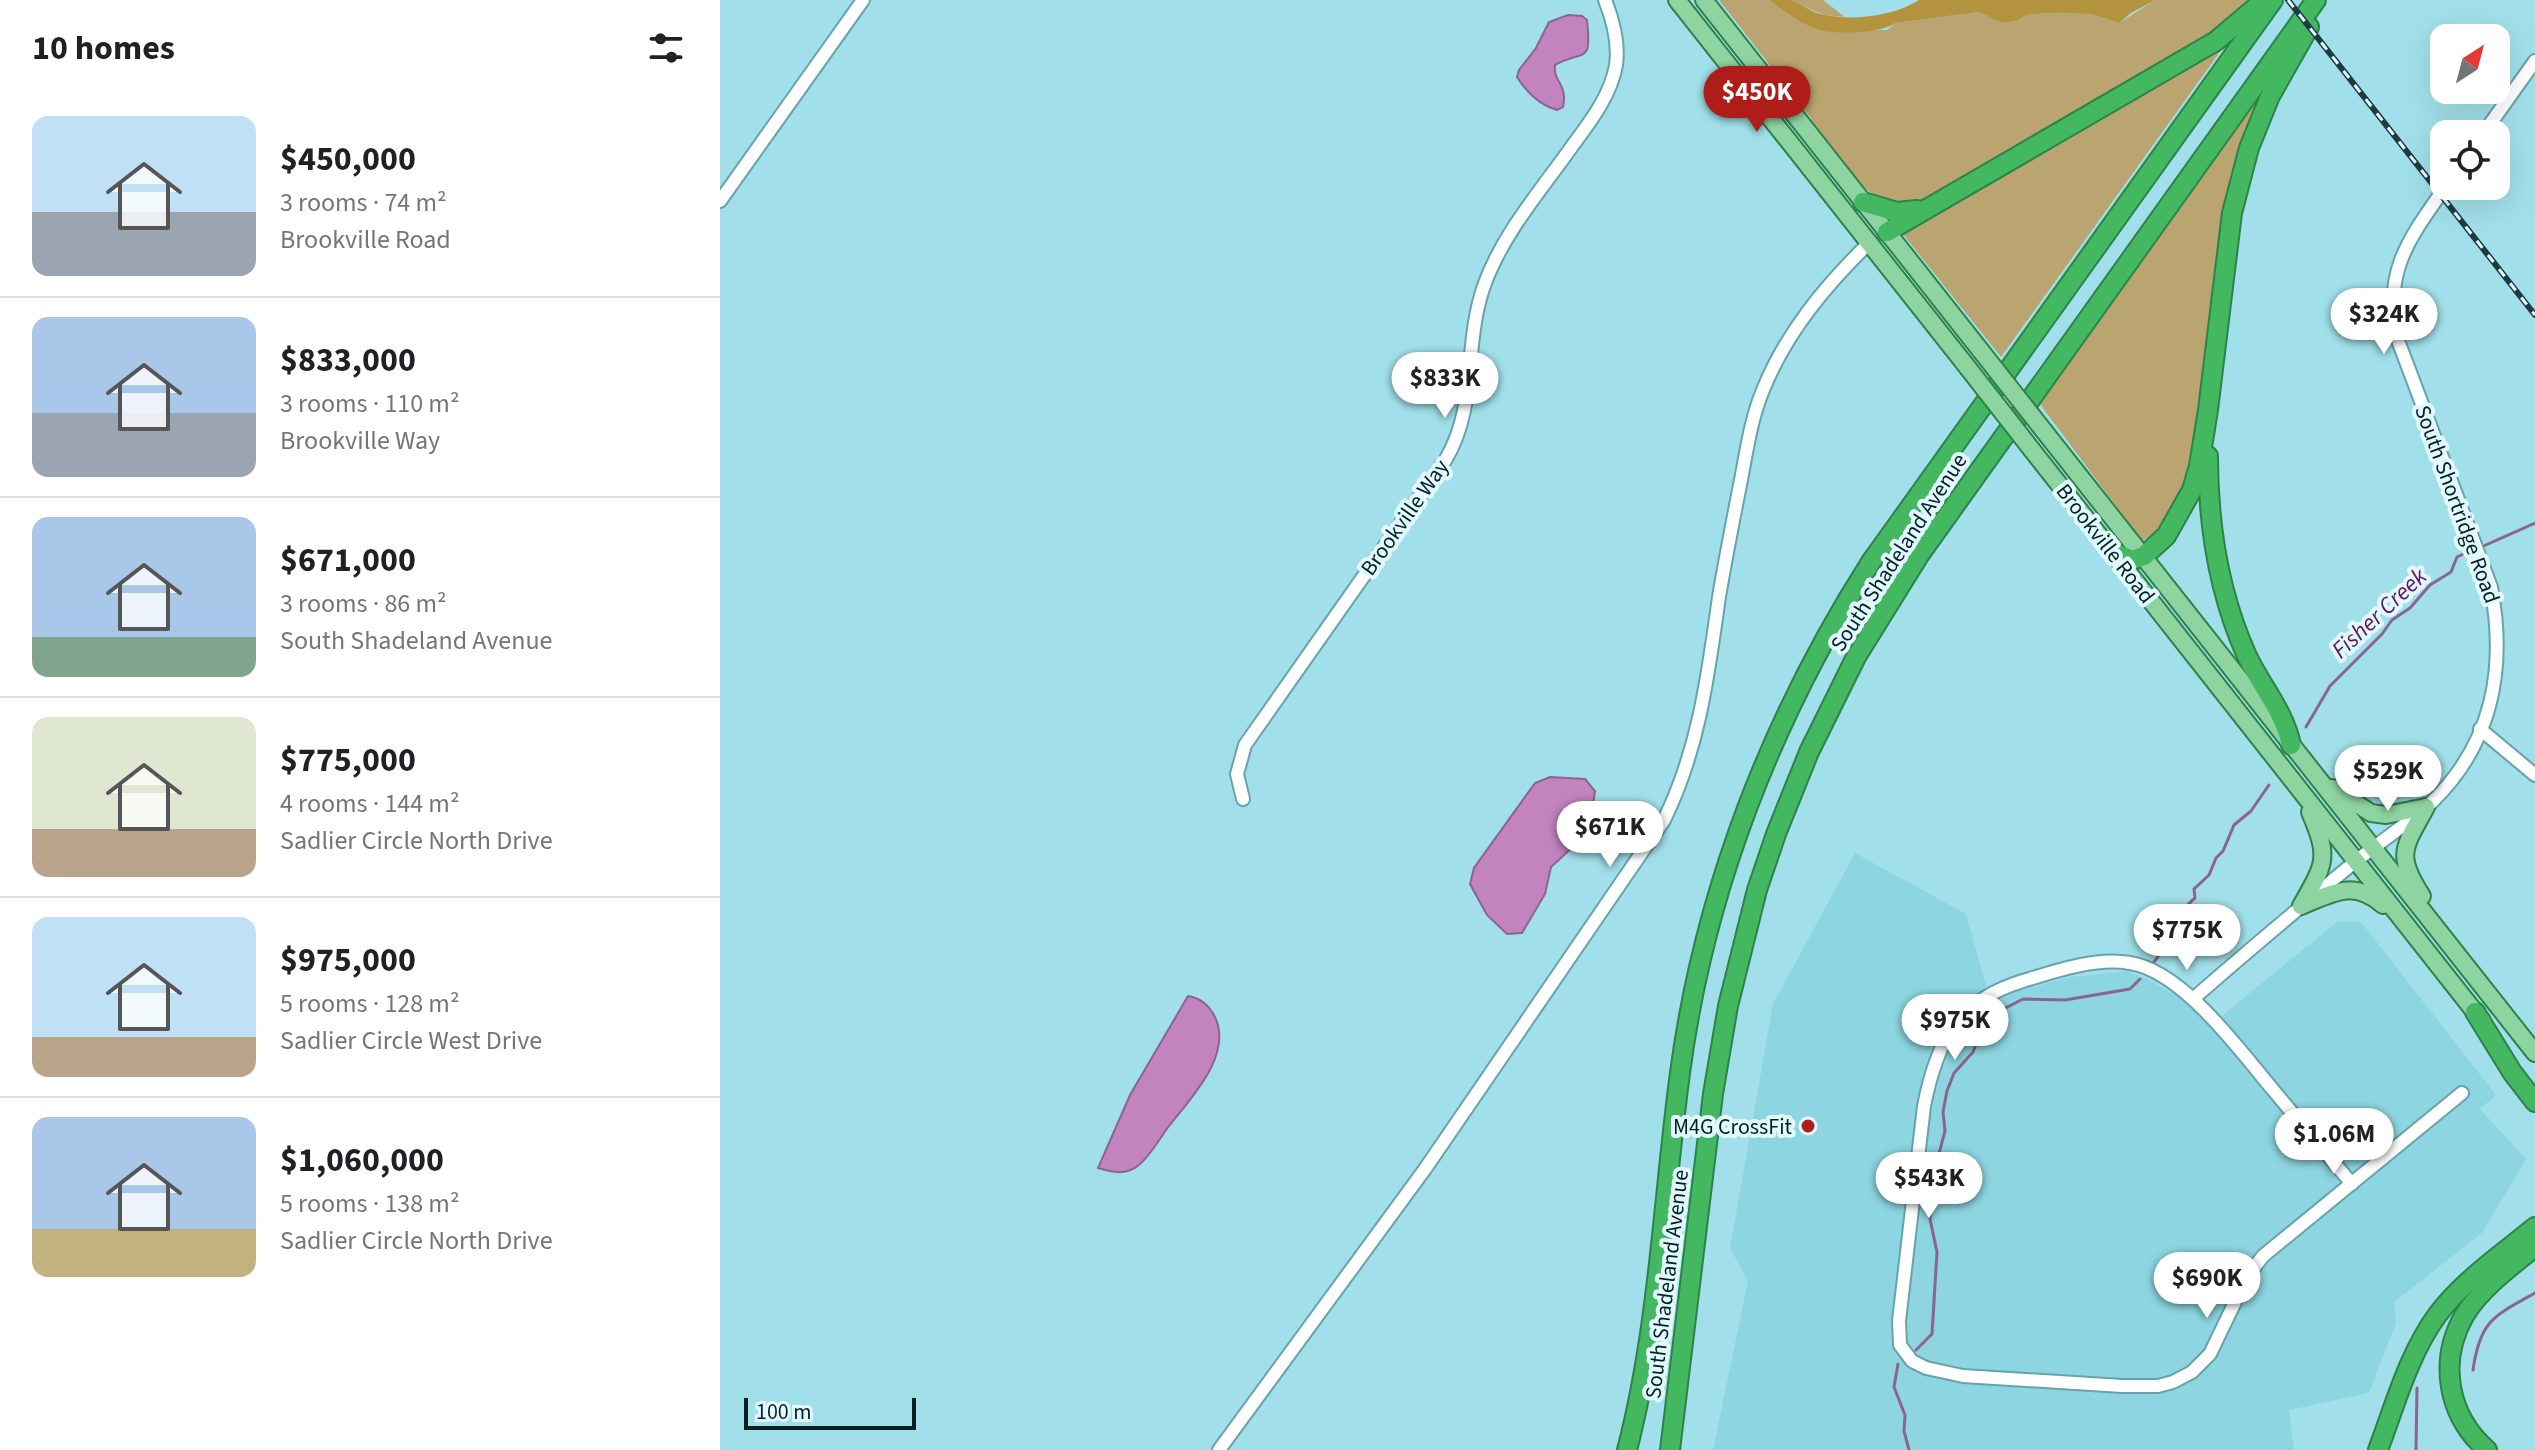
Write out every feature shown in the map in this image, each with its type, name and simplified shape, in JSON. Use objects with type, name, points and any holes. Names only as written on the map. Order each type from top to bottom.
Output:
[{"type":"highway","points":[[1887,232],[2216,41],[2264,0]]},
{"type":"highway","name":"South Shadeland Avenue","points":[[1627,1450],[1647,1352],[1680,1075],[1693,997],[1728,863],[1777,735],[1830,630],[1893,529],[2273,0]]},
{"type":"highway","name":"South Shadeland Avenue","points":[[1670,1450],[1713,1094],[1728,1006],[1757,890],[1809,752],[1856,657],[1920,554],[2316,0]]},
{"type":"highway","points":[[2113,552],[2132,560],[2144,556],[2166,536],[2187,502],[2199,466],[2232,213],[2249,148],[2270,96],[2324,0]]},
{"type":"highway","points":[[1863,202],[1897,212],[1928,207]]},
{"type":"highway","points":[[2208,410],[2210,518],[2222,584],[2243,647],[2287,725],[2291,745]]},
{"type":"highway","points":[[2475,1012],[2512,1072],[2535,1102]]},
{"type":"highway","points":[[2378,1450],[2419,1346],[2433,1322],[2466,1284],[2535,1227]]},
{"type":"highway","points":[[2487,1450],[2462,1419],[2452,1395],[2449,1372],[2452,1348],[2465,1316],[2483,1293],[2535,1247]]},
{"type":"highway","points":[[2483,1293],[2535,1260]]},
{"type":"main road","name":"Brookville Road","points":[[1677,0],[2535,1087]]},
{"type":"main road","name":"Brookville Road","points":[[1704,0],[2535,1053]]},
{"type":"main road","points":[[1869,243],[1887,232]]},
{"type":"main road","points":[[2321,782],[2371,813],[2386,815],[2426,807]]},
{"type":"main road","points":[[2301,793],[2321,836],[2323,851],[2321,867],[2301,906]]},
{"type":"main road","points":[[2426,807],[2411,830],[2405,855],[2413,882],[2439,932]]},
{"type":"main road","points":[[2301,906],[2339,891],[2357,890],[2375,898],[2406,924]]},
{"type":"street","points":[[720,201],[863,0]]},
{"type":"street","name":"Brookville Way","points":[[1243,799],[1237,774],[1245,745],[1446,459],[1458,435],[1468,399],[1469,352],[1474,321],[1486,281],[1510,234],[1594,116],[1616,66],[1616,42],[1605,0]]},
{"type":"street","points":[[2493,120],[2535,61]]},
{"type":"street","name":"South Shortridge Road","points":[[2193,999],[2301,906],[2426,807],[2460,767],[2491,702],[2498,663],[2498,625],[2491,587],[2399,343],[2392,306],[2393,285],[2406,244],[2436,200]]},
{"type":"street","points":[[1219,1450],[1425,1169],[1664,820],[1683,780],[1700,719],[1748,444],[1762,392],[1784,346],[1807,312],[1869,243]]},
{"type":"street","points":[[2480,729],[2535,775]]},
{"type":"street","points":[[2352,1184],[2216,1023],[2193,999],[2164,978],[2140,966],[2105,963],[2053,971],[2000,988],[1980,998],[1957,1022],[1935,1065],[1924,1106],[1898,1330],[1900,1345],[1905,1354],[1921,1366],[1963,1376],[2122,1386],[2168,1383],[2195,1370],[2216,1344],[2241,1289],[2258,1262],[2462,1093]]},
{"type":"shaded area","points":[[1719,0],[1770,0],[1821,30],[1887,30],[1895,23],[1979,12],[2002,23],[2017,21],[2026,15],[2048,13],[2091,14],[2119,23],[2155,0],[2253,0],[2189,50],[1924,200],[1900,204],[1880,199],[1846,169],[1810,123],[1811,118]]},
{"type":"shaded area","points":[[1770,0],[1790,0],[1820,14],[1848,17],[1874,16],[1919,0],[2155,0],[2119,23],[2091,14],[2048,13],[2026,15],[2017,21],[2002,23],[1979,12],[1895,23],[1880,29],[1848,33],[1814,28]]},
{"type":"shaded area","points":[[1789,0],[1823,0],[1845,17],[1824,15]]},
{"type":"shaded area","points":[[1568,15],[1582,16],[1587,20],[1588,44],[1584,54],[1555,65],[1556,76],[1564,93],[1563,107],[1557,110],[1534,98],[1517,77],[1549,22]]},
{"type":"shaded area","points":[[2227,42],[2001,357],[1902,233]]},
{"type":"shaded area","points":[[2275,67],[2239,157],[2225,211],[2215,269],[2202,402],[2182,488],[2165,521],[2142,541],[2040,404]]},
{"type":"shaded area","points":[[1550,777],[1585,779],[1595,791],[1591,818],[1577,843],[1551,867],[1545,894],[1522,933],[1507,934],[1487,915],[1470,884],[1474,868],[1535,783]]},
{"type":"shaded area","points":[[1855,853],[1966,914],[1991,1004],[2019,991],[2070,977],[2127,971],[2180,998],[2209,1026],[2337,922],[2361,922],[2496,1095],[2480,1109],[2526,1159],[2482,1233],[2394,1302],[2396,1323],[2369,1393],[2289,1410],[2294,1450],[1713,1450],[1748,1281],[1730,1248],[1773,1004]]},
{"type":"shaded area","points":[[1188,996],[1197,998],[1207,1006],[1215,1017],[1219,1031],[1214,1061],[1207,1075],[1139,1165],[1124,1172],[1098,1168],[1130,1095]]},
{"type":"waterway","name":"Fisher Creek","points":[[2479,548],[2535,523]]},
{"type":"waterway","name":"Fisher Creek","points":[[2306,727],[2330,686],[2392,620],[2410,608],[2430,585],[2451,572],[2457,557],[2472,550]]},
{"type":"waterway","name":"Fisher Creek","points":[[2153,963],[2182,913],[2195,898],[2194,889],[2209,875],[2234,825],[2251,811],[2269,785]]},
{"type":"waterway","name":"Fisher Creek","points":[[1916,1350],[1932,1334],[1937,1252],[1930,1219],[1932,1200],[1938,1188],[1936,1165],[1945,1131],[1943,1112],[1947,1091],[1954,1073],[1973,1052],[1986,1018],[2023,999],[2065,1000],[2130,989],[2140,979]]},
{"type":"waterway","points":[[2473,1370],[2480,1340],[2491,1321],[2535,1293]]},
{"type":"waterway","name":"Fisher Creek","points":[[1898,1364],[1894,1387],[1905,1415],[1904,1431],[1909,1450]]},
{"type":"waterway","points":[[2416,1450],[2417,1388]]},
{"type":"railway","points":[[2288,0],[2535,315]]},
{"type":"place","name":"M4G CrossFit","points":[[1808,1126]]}]
